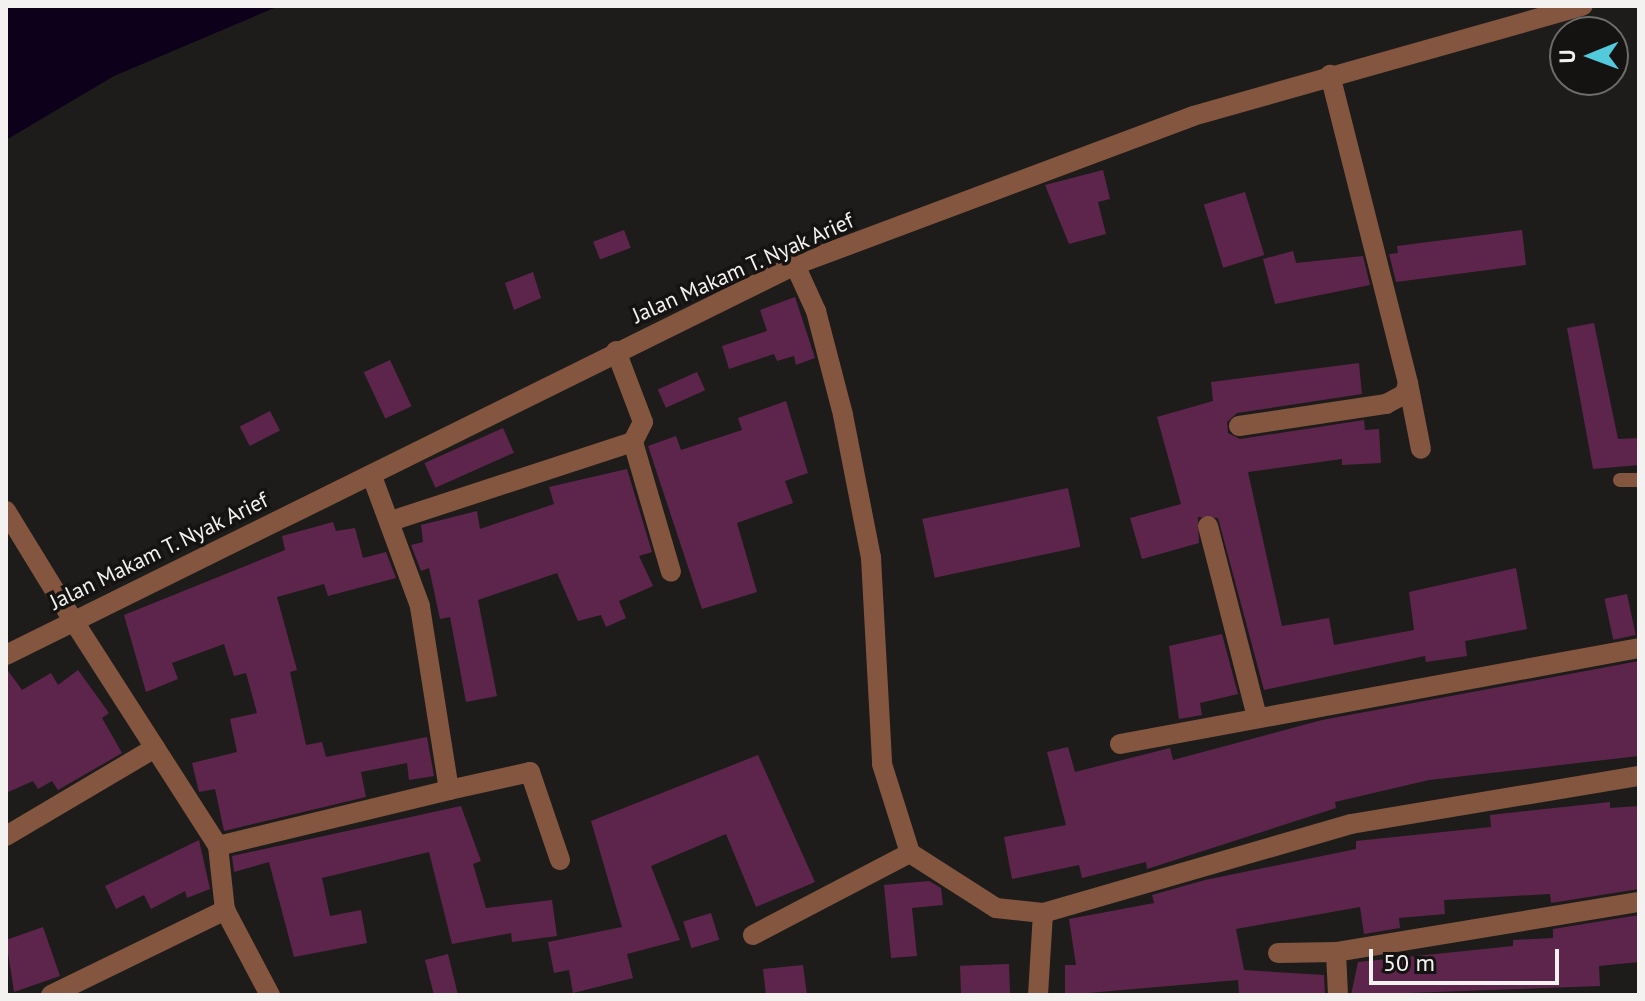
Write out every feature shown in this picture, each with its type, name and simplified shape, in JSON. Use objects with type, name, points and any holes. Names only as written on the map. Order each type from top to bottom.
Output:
[{"type":"street","name":"Jalan Makam T. Nyak Arief","points":[[6,655],[71,617],[372,476],[616,351],[795,265],[1193,116],[1583,6]]},
{"type":"street","points":[[1330,75],[1408,383],[1421,449]]},
{"type":"street","points":[[795,265],[816,311],[868,544],[882,764],[910,853],[996,908],[1043,913],[1351,824],[1639,776]]},
{"type":"street","points":[[616,351],[643,422],[633,442],[671,572]]},
{"type":"street","points":[[1239,426],[1386,404],[1405,394],[1408,383]]},
{"type":"street","points":[[394,520],[633,442]]},
{"type":"street","points":[[372,476],[394,520],[420,606],[449,790]]},
{"type":"street","points":[[6,511],[218,846],[225,910],[270,995]]},
{"type":"street","points":[[1208,526],[1256,713]]},
{"type":"street","points":[[1120,744],[1256,713],[1639,648]]},
{"type":"street","points":[[6,836],[155,748]]},
{"type":"street","points":[[218,846],[530,772],[560,860]]},
{"type":"street","points":[[753,935],[910,853]]},
{"type":"street","points":[[1278,953],[1336,952],[1639,902]]},
{"type":"street","points":[[51,995],[225,910]]},
{"type":"street","points":[[1038,995],[1043,913]]},
{"type":"street","points":[[1336,952],[1338,995]]},
{"type":"lane","points":[[1620,480],[1639,480]]},
{"type":"shaded area","points":[[6,6],[279,6],[114,76],[6,140]]},
{"type":"building","points":[[1103,170],[1110,199],[1098,202],[1106,234],[1069,244],[1045,185]]},
{"type":"building","points":[[1245,192],[1264,255],[1223,268],[1204,205]]},
{"type":"building","points":[[624,230],[631,248],[600,260],[593,242]]},
{"type":"building","points":[[1522,230],[1526,265],[1396,282],[1389,254],[1398,253],[1397,246]]},
{"type":"building","points":[[1293,251],[1296,263],[1363,256],[1370,285],[1275,304],[1263,259]]},
{"type":"building","points":[[533,272],[541,298],[514,310],[505,283]]},
{"type":"building","points":[[795,297],[815,358],[796,365],[794,356],[777,361],[774,354],[729,369],[722,346],[767,331],[760,310]]},
{"type":"building","points":[[1594,323],[1618,439],[1639,438],[1639,465],[1593,469],[1567,328]]},
{"type":"building","points":[[390,360],[412,406],[385,418],[364,372]]},
{"type":"building","points":[[1359,363],[1362,394],[1237,413],[1227,422],[1228,433],[1240,439],[1364,420],[1365,430],[1379,429],[1381,463],[1342,465],[1342,459],[1248,472],[1282,626],[1329,618],[1334,645],[1414,630],[1409,592],[1516,568],[1527,629],[1465,641],[1467,656],[1426,662],[1425,656],[1264,690],[1218,518],[1198,517],[1199,543],[1142,559],[1130,518],[1181,504],[1157,417],[1213,401],[1211,382]]},
{"type":"building","points":[[697,372],[705,390],[666,408],[658,389]]},
{"type":"building","points":[[786,401],[808,473],[785,481],[793,503],[737,523],[757,592],[702,609],[648,446],[676,436],[681,450],[742,430],[738,418]]},
{"type":"building","points":[[270,411],[280,431],[250,446],[240,426]]},
{"type":"building","points":[[503,428],[514,453],[435,488],[424,463]]},
{"type":"building","points":[[627,469],[652,552],[639,556],[653,586],[619,601],[626,618],[606,627],[601,615],[578,621],[557,573],[478,600],[497,696],[466,702],[450,617],[440,619],[429,568],[421,571],[411,545],[423,542],[421,525],[477,511],[480,529],[554,504],[549,487]]},
{"type":"building","points":[[1068,488],[1080,547],[935,578],[922,519]]},
{"type":"building","points":[[333,522],[336,531],[355,528],[363,558],[386,552],[396,578],[328,596],[324,584],[277,597],[297,670],[290,672],[306,745],[322,742],[326,757],[427,737],[434,776],[409,780],[407,763],[361,772],[366,797],[224,831],[215,789],[199,792],[192,763],[237,752],[230,719],[257,713],[246,673],[234,676],[224,644],[172,663],[178,679],[146,692],[124,615],[285,550],[282,536]]},
{"type":"building","points":[[1627,594],[1636,635],[1613,640],[1605,599]]},
{"type":"building","points":[[1222,634],[1238,694],[1200,703],[1202,715],[1179,719],[1169,646]]},
{"type":"building","points":[[1639,661],[1639,756],[1429,780],[1335,802],[1336,808],[1147,869],[1146,862],[1082,878],[1079,865],[1012,879],[1004,837],[1066,825],[1047,752],[1068,747],[1075,772],[1170,748],[1173,760],[1322,720]]},
{"type":"building","points":[[6,668],[22,690],[51,673],[58,685],[78,670],[109,713],[102,718],[122,753],[58,790],[52,781],[38,789],[33,781],[6,793]]},
{"type":"building","points":[[758,755],[815,882],[756,907],[726,834],[651,866],[680,940],[627,954],[633,978],[573,993],[569,970],[554,973],[548,942],[622,927],[591,821]]},
{"type":"building","points":[[1610,802],[1610,808],[1639,806],[1639,889],[1551,903],[1550,894],[1444,900],[1445,914],[1399,918],[1400,928],[1364,934],[1360,907],[1236,929],[1244,970],[1324,975],[1325,995],[1239,995],[1238,980],[1065,995],[1065,965],[1076,965],[1069,919],[1154,903],[1152,895],[1205,880],[1356,849],[1356,841],[1491,827],[1490,815]]},
{"type":"building","points":[[461,806],[481,861],[473,864],[486,908],[552,900],[557,936],[512,942],[511,933],[452,944],[429,852],[322,878],[330,916],[361,910],[367,943],[294,957],[269,862],[234,872],[232,856]]},
{"type":"building","points":[[199,840],[210,889],[187,898],[185,891],[151,909],[144,895],[116,909],[105,886]]},
{"type":"building","points":[[929,881],[941,888],[943,905],[912,908],[917,956],[891,958],[884,885]]},
{"type":"building","points":[[711,913],[719,940],[691,948],[683,921]]},
{"type":"building","points":[[1639,915],[1639,962],[1599,966],[1600,986],[1351,995],[1358,962],[1513,946],[1513,940],[1553,938],[1553,929]]},
{"type":"building","points":[[43,927],[60,976],[14,992],[6,940]]},
{"type":"building","points":[[448,954],[458,995],[434,995],[425,960]]},
{"type":"building","points":[[1009,964],[1010,995],[961,995],[960,966]]},
{"type":"building","points":[[803,965],[807,995],[766,995],[763,969]]}]
